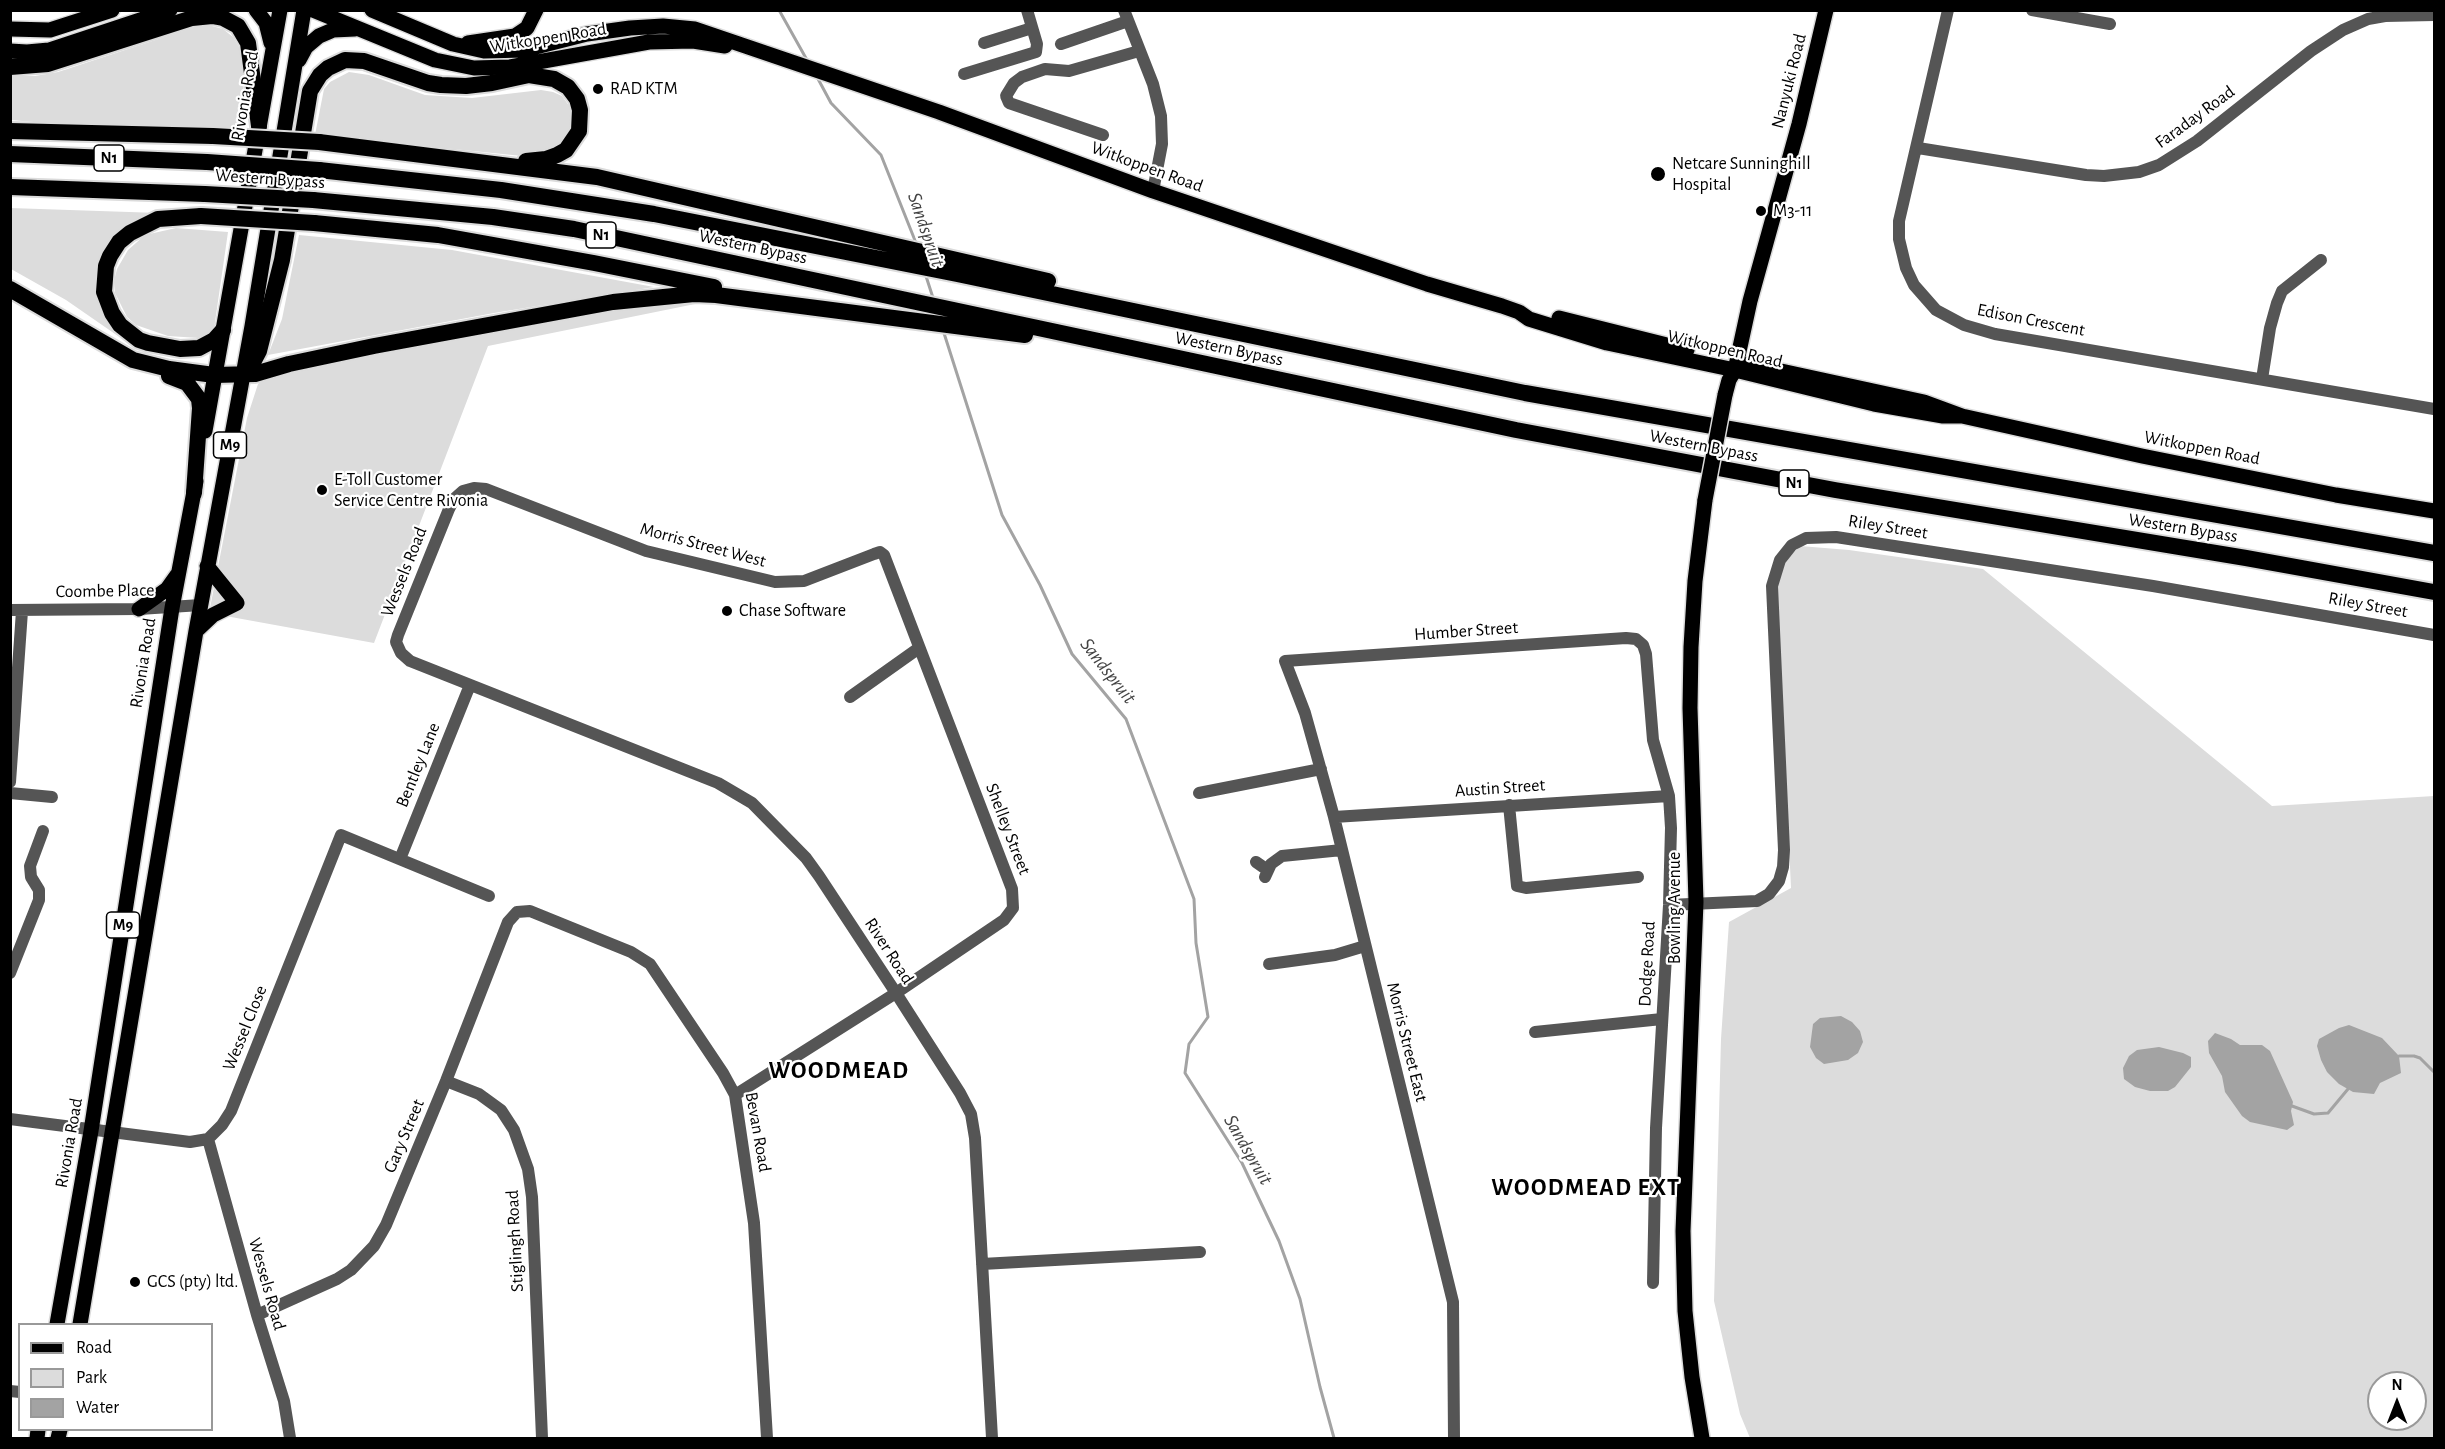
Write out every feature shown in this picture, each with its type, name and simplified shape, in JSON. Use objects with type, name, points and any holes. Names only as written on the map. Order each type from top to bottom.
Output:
[{"type":"highway","points":[[10,67],[48,64],[192,18],[212,16],[223,18],[238,26],[246,38],[259,126]]},
{"type":"highway","points":[[243,375],[250,368],[259,351],[282,260],[310,91],[320,75],[328,68],[345,60],[354,60],[364,61],[428,83],[441,85],[466,86],[529,75],[554,79],[568,87],[577,99],[580,121],[579,131],[566,150],[546,159],[498,164]]},
{"type":"highway","points":[[10,131],[213,136],[320,142],[597,177],[875,250]]},
{"type":"highway","name":"Western Bypass","points":[[10,154],[207,162],[319,170],[501,190],[875,250],[1102,294],[1172,318],[1525,393],[2434,553]]},
{"type":"highway","name":"Western Bypass","points":[[10,188],[313,200],[493,217],[574,229],[885,297],[970,320],[1157,354],[1516,430],[1836,490],[2246,558],[2434,592]]},
{"type":"highway","points":[[223,330],[214,340],[199,348],[180,349],[139,340],[120,325],[112,313],[104,292],[106,266],[119,242],[130,233],[158,219],[201,216],[383,228],[479,242],[606,265],[796,306]]},
{"type":"highway","points":[[10,290],[133,360],[214,375],[243,375],[374,346],[637,298],[694,294],[716,295],[885,317],[970,320]]},
{"type":"highway","points":[[95,339],[107,351],[132,367],[180,379],[195,391],[200,408],[194,493]]},
{"type":"main road","points":[[10,29],[50,30],[112,10]]},
{"type":"main road","points":[[10,51],[49,50],[170,10]]},
{"type":"main road","points":[[256,10],[266,23],[272,52]]},
{"type":"main road","name":"Rivonia Road","points":[[57,1323],[91,1131],[172,608],[280,10]]},
{"type":"main road","name":"M9","points":[[80,1323],[207,566],[243,375],[304,10]]},
{"type":"main road","name":"Witkoppen Road","points":[[313,10],[435,60],[483,69],[510,67],[650,42],[693,41],[765,53]]},
{"type":"main road","name":"Witkoppen Road","points":[[372,10],[453,44],[484,51],[514,51],[587,34],[630,28],[663,26],[710,33],[847,79],[1154,191],[1427,284],[1519,312],[1529,319],[1607,343],[1730,372],[1924,402],[1962,416],[2177,463],[2336,495],[2434,511]]},
{"type":"main road","points":[[453,44],[515,36],[527,28],[536,10]]},
{"type":"main road","name":"Nanyuki Road","points":[[1730,372],[1760,227],[1793,113],[1818,10]]},
{"type":"main road","name":"Nanyuki Road","points":[[1730,372],[1799,124],[1826,10]]},
{"type":"main road","points":[[293,74],[306,48],[319,36],[340,29],[364,30]]},
{"type":"main road","name":"Bowling Avenue","points":[[1698,1438],[1683,1276],[1696,902],[1690,688],[1695,581],[1705,500],[1730,372]]},
{"type":"main road","points":[[196,631],[213,615],[237,603],[207,566]]},
{"type":"main road","points":[[139,609],[167,589],[179,572]]},
{"type":"street","points":[[964,74],[1036,52],[1038,46],[1027,10]]},
{"type":"street","name":"Edison Crescent","points":[[1948,10],[1918,148],[1899,220],[1899,239],[1906,268],[1914,285],[1936,310],[1981,331],[2434,410]]},
{"type":"street","points":[[2032,10],[2110,24]]},
{"type":"street","name":"Faraday Road","points":[[1918,148],[2086,175],[2104,176],[2139,172],[2158,165],[2197,141],[2311,51],[2343,30],[2368,19],[2385,16],[2434,15]]},
{"type":"street","points":[[1061,44],[1126,16],[1158,102],[1162,144],[1154,191]]},
{"type":"street","points":[[984,43],[1032,28]]},
{"type":"street","points":[[1103,135],[1009,103],[1006,96],[1014,83],[1022,77],[1045,69],[1069,71],[1139,51]]},
{"type":"street","points":[[2262,379],[2271,328],[2282,291],[2321,260]]},
{"type":"street","name":"Wessels Road","points":[[470,685],[410,661],[398,649],[396,642],[454,499],[468,489],[486,489]]},
{"type":"street","name":"Morris Street West","points":[[486,489],[646,551],[775,582],[804,581],[880,552]]},
{"type":"street","name":"Riley Street","points":[[1669,905],[1757,901],[1769,894],[1779,881],[1784,850],[1773,586],[1780,560],[1792,545],[1806,538],[1836,537],[2141,584],[2434,635]]},
{"type":"street","name":"Shelley Street","points":[[735,1095],[896,993],[1004,920],[1012,908],[1014,900],[1012,890],[884,555],[880,552]]},
{"type":"street","name":"Coombe Place","points":[[16,611],[172,608],[201,605]]},
{"type":"street","points":[[10,782],[16,611]]},
{"type":"street","name":"Humber Street","points":[[1284,661],[1626,638],[1640,641],[1645,650]]},
{"type":"street","points":[[850,697],[919,648]]},
{"type":"street","name":"Dodge Road","points":[[1645,650],[1653,740],[1669,796],[1669,905],[1656,1128],[1653,1283]]},
{"type":"street","name":"Morris Street East","points":[[1284,661],[1305,713],[1334,817],[1453,1302],[1454,1438]]},
{"type":"street","name":"Bentley Lane","points":[[400,859],[470,685]]},
{"type":"street","name":"River Road","points":[[470,685],[718,783],[752,803],[806,858],[896,993],[971,1114],[975,1138],[992,1438]]},
{"type":"street","points":[[1199,793],[1321,769]]},
{"type":"street","points":[[10,793],[52,797]]},
{"type":"street","name":"Austin Street","points":[[1334,817],[1669,796]]},
{"type":"street","points":[[1509,805],[1517,886],[1526,888],[1638,877]]},
{"type":"street","points":[[10,973],[39,900],[39,890],[31,877],[30,866],[43,831]]},
{"type":"street","name":"Wessel Close","points":[[208,1138],[222,1125],[231,1111],[342,835],[400,859]]},
{"type":"street","points":[[1263,869],[1282,856],[1342,850]]},
{"type":"street","points":[[400,859],[489,896]]},
{"type":"street","name":"Gary Street","points":[[257,1315],[338,1279],[351,1270],[374,1246],[386,1225],[446,1081],[508,922],[517,912]]},
{"type":"street","name":"Bevan Road","points":[[517,912],[537,913],[631,952],[650,964],[723,1073],[735,1095],[754,1223],[767,1438]]},
{"type":"street","points":[[1269,964],[1335,955],[1365,946]]},
{"type":"street","points":[[1535,1032],[1662,1019]]},
{"type":"street","name":"Stiglingh Road","points":[[446,1081],[479,1094],[501,1110],[514,1130],[528,1168],[532,1197],[542,1438]]},
{"type":"street","points":[[10,1119],[113,1134],[190,1142],[208,1138]]},
{"type":"street","name":"Wessels Road","points":[[208,1138],[257,1315],[284,1401],[291,1438]]},
{"type":"street","points":[[982,1264],[1200,1252]]},
{"type":"green space","points":[[198,26],[223,29],[233,37],[239,47],[242,60],[246,131],[90,127],[11,120],[10,76],[35,76],[58,72]]},
{"type":"green space","points":[[349,72],[369,75],[425,95],[472,98],[541,90],[553,92],[562,96],[574,118],[568,144],[532,157],[315,135],[324,89],[330,82]]},
{"type":"green space","points":[[10,208],[159,213],[138,219],[125,227],[103,252],[97,268],[95,283],[99,303],[118,336],[66,300],[11,269]]},
{"type":"green space","points":[[176,228],[228,232],[214,329],[208,336],[199,338],[168,336],[136,325],[127,317],[115,293],[114,281],[117,269],[128,250],[145,235]]},
{"type":"green space","points":[[299,235],[452,250],[654,287],[494,313],[268,355],[282,319]]},
{"type":"green space","points":[[683,301],[700,303],[488,346],[374,643],[209,613],[247,418],[258,384],[265,377],[279,371],[569,316]]},
{"type":"green space","points":[[1800,546],[1849,550],[1983,569],[2272,806],[2434,796],[2434,1438],[1750,1438],[1740,1414],[1714,1301],[1721,1039],[1729,922],[1791,888],[1776,571]]},
{"type":"water","points":[[1841,1016],[1852,1022],[1860,1031],[1863,1042],[1858,1053],[1848,1060],[1824,1064],[1816,1058],[1810,1047],[1813,1024],[1820,1018]]},
{"type":"water","points":[[2349,1025],[2382,1038],[2399,1056],[2401,1073],[2380,1083],[2374,1094],[2353,1092],[2339,1084],[2327,1072],[2321,1060],[2317,1046],[2319,1039]]},
{"type":"water","points":[[2215,1033],[2240,1045],[2262,1045],[2270,1051],[2293,1102],[2291,1111],[2294,1125],[2287,1130],[2250,1122],[2242,1116],[2225,1092],[2222,1076],[2209,1053],[2208,1041]]},
{"type":"water","points":[[2159,1047],[2191,1057],[2191,1067],[2175,1087],[2168,1091],[2150,1091],[2135,1087],[2124,1079],[2123,1068],[2129,1056],[2137,1050]]},
{"type":"waterway","name":"Sandspruit","points":[[779,10],[807,60]]},
{"type":"waterway","name":"Sandspruit","points":[[817,77],[831,103],[881,155],[916,243]]},
{"type":"waterway","name":"Sandspruit","points":[[925,273],[934,301]]},
{"type":"waterway","name":"Sandspruit","points":[[943,330],[1002,515],[1040,585],[1072,654],[1126,719],[1194,899],[1196,943],[1208,1017],[1189,1044],[1185,1073],[1242,1163],[1279,1241],[1300,1299],[1334,1438]]},
{"type":"waterway","points":[[2399,1056],[2420,1058],[2434,1072]]},
{"type":"waterway","points":[[2292,1106],[2314,1114],[2328,1113],[2348,1089]]},
{"type":"place","name":"RAD KTM","points":[[598,89]]},
{"type":"place","name":"Netcare Sunninghill Hospital","points":[[1658,174]]},
{"type":"place","name":"M3-11","points":[[1761,211]]},
{"type":"place","name":"E-Toll Customer Service Centre Rivonia","points":[[322,490]]},
{"type":"place","name":"Chase Software","points":[[727,611]]},
{"type":"place","name":"GCS (pty) ltd.","points":[[135,1282]]},
{"type":"district","name":"WOODMEAD","points":[[839,1071]]},
{"type":"district","name":"WOODMEAD EXT","points":[[1586,1188]]}]
